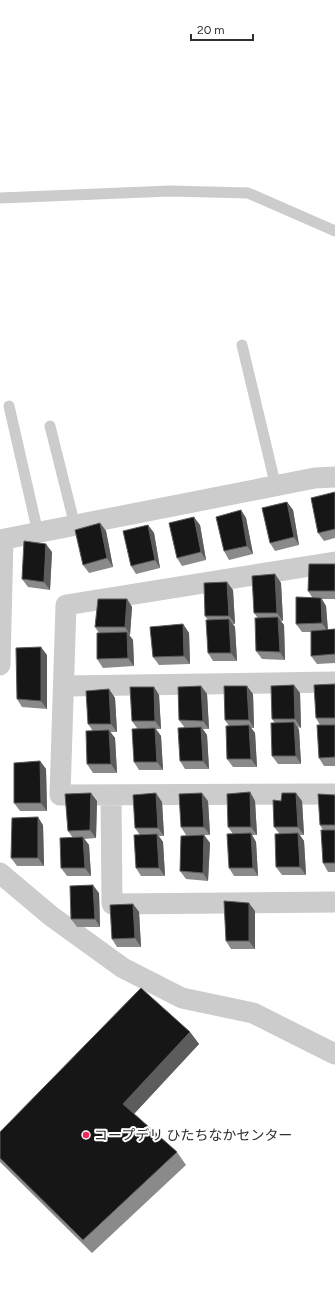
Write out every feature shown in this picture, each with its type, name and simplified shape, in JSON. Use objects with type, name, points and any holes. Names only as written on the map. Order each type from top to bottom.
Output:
[{"type":"street","points":[[0,666],[2,540],[276,487],[315,478],[335,477]]},
{"type":"street","points":[[335,562],[66,606],[60,795],[335,794]]},
{"type":"street","points":[[64,686],[335,682]]},
{"type":"street","points":[[111,795],[112,904],[335,902]]},
{"type":"street","points":[[2,879],[123,968],[182,998],[254,1013],[335,1054]]},
{"type":"lane","points":[[0,198],[170,191],[248,193],[335,231]]},
{"type":"lane","points":[[242,345],[276,487]]},
{"type":"lane","points":[[9,406],[38,533]]},
{"type":"lane","points":[[50,426],[74,526]]},
{"type":"building","points":[[335,492],[335,529],[318,533],[311,498]]},
{"type":"building","points":[[287,502],[294,537],[270,543],[262,508]]},
{"type":"building","points":[[241,510],[247,546],[224,551],[216,517]]},
{"type":"building","points":[[194,517],[201,552],[177,558],[169,523]]},
{"type":"building","points":[[100,523],[107,558],[83,565],[75,530]]},
{"type":"building","points":[[148,525],[155,560],[131,566],[123,531]]},
{"type":"building","points":[[24,541],[46,544],[44,582],[22,579]]},
{"type":"building","points":[[309,564],[335,564],[335,591],[308,591]]},
{"type":"building","points":[[275,574],[277,613],[254,613],[252,576]]},
{"type":"building","points":[[227,582],[229,616],[205,616],[204,583]]},
{"type":"building","points":[[296,597],[321,598],[322,623],[296,624]]},
{"type":"building","points":[[98,599],[127,599],[125,627],[95,627]]},
{"type":"building","points":[[278,617],[280,652],[256,651],[255,618]]},
{"type":"building","points":[[229,619],[231,653],[208,653],[206,620]]},
{"type":"building","points":[[183,624],[184,656],[153,657],[150,627]]},
{"type":"building","points":[[335,629],[335,654],[311,656],[311,631]]},
{"type":"building","points":[[127,632],[128,658],[97,659],[97,633]]},
{"type":"building","points":[[41,647],[41,701],[17,699],[16,648]]},
{"type":"building","points":[[335,684],[335,718],[316,718],[314,685]]},
{"type":"building","points":[[294,685],[295,719],[272,719],[271,686]]},
{"type":"building","points":[[201,686],[203,721],[179,720],[178,687]]},
{"type":"building","points":[[224,686],[247,686],[249,720],[225,720]]},
{"type":"building","points":[[130,687],[154,687],[155,721],[132,721]]},
{"type":"building","points":[[109,689],[111,724],[88,724],[86,691]]},
{"type":"building","points":[[294,722],[296,756],[272,756],[271,723]]},
{"type":"building","points":[[249,725],[251,759],[227,759],[226,726]]},
{"type":"building","points":[[317,725],[335,725],[335,757],[319,758]]},
{"type":"building","points":[[201,727],[203,761],[180,761],[178,728]]},
{"type":"building","points":[[155,728],[157,762],[134,762],[132,729]]},
{"type":"building","points":[[109,730],[111,764],[87,764],[86,731]]},
{"type":"building","points":[[40,761],[41,803],[14,803],[14,763]]},
{"type":"building","points":[[250,792],[251,827],[228,827],[227,794]]},
{"type":"building","points":[[91,793],[90,830],[68,831],[65,794]]},
{"type":"building","points":[[156,793],[158,828],[135,828],[133,795]]},
{"type":"building","points":[[202,793],[204,827],[181,827],[179,794]]},
{"type":"building","points":[[282,793],[296,793],[298,827],[274,827],[273,800],[281,801]]},
{"type":"building","points":[[318,794],[335,795],[335,825],[320,825]]},
{"type":"building","points":[[38,817],[38,858],[11,858],[12,818]]},
{"type":"building","points":[[321,830],[335,830],[335,863],[323,863]]},
{"type":"building","points":[[251,833],[253,868],[229,868],[227,834]]},
{"type":"building","points":[[298,833],[300,867],[276,867],[275,834]]},
{"type":"building","points":[[157,834],[159,868],[136,868],[134,835]]},
{"type":"building","points":[[204,835],[203,873],[180,871],[181,836]]},
{"type":"building","points":[[83,837],[85,868],[61,868],[60,838]]},
{"type":"building","points":[[93,885],[95,919],[71,919],[70,886]]},
{"type":"building","points":[[224,901],[249,903],[249,941],[226,941]]},
{"type":"building","points":[[133,904],[135,938],[112,939],[110,905]]},
{"type":"building","name":"コープデリ ひたちなかセンター","points":[[141,988],[190,1032],[123,1104],[177,1152],[83,1240],[0,1158],[0,1132]]},
{"type":"place","name":"コープデリ ひたちなかセンター","points":[[86,1135]]}]
